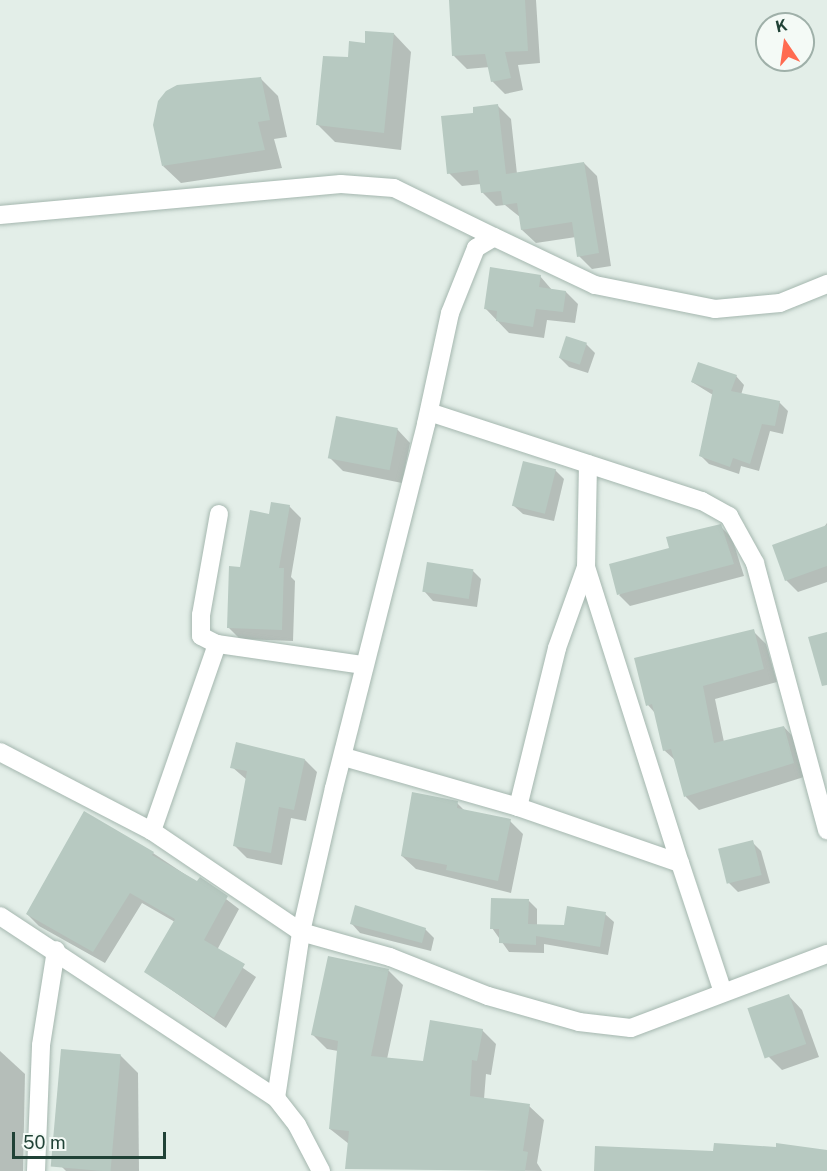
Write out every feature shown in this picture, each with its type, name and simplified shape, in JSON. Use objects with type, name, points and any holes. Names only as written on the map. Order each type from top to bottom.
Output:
[{"type":"street","points":[[0,215],[340,183],[394,188],[595,285],[715,309],[780,303],[827,284]]},
{"type":"street","points":[[276,1098],[301,932],[344,757],[363,665],[429,412],[450,313],[476,248],[494,237]]},
{"type":"street","points":[[429,412],[702,501],[729,516],[755,563],[827,830]]},
{"type":"street","points":[[518,807],[557,648],[586,567],[588,464]]},
{"type":"street","points":[[219,514],[201,615],[201,636],[217,644],[363,665]]},
{"type":"street","points":[[586,567],[723,992]]},
{"type":"street","points":[[152,831],[217,644]]},
{"type":"street","points":[[0,752],[152,831],[301,932],[390,957],[488,996],[579,1022],[631,1028],[827,954]]},
{"type":"street","points":[[344,757],[518,807],[680,863]]},
{"type":"street","points":[[0,916],[56,950],[276,1098],[297,1125],[321,1171]]},
{"type":"street","points":[[36,1171],[40,1045],[56,950]]},
{"type":"building","points":[[449,0],[525,0],[528,51],[505,52],[511,78],[491,82],[485,54],[452,56]]},
{"type":"building","points":[[365,31],[394,33],[384,133],[316,125],[323,56],[348,57],[349,41],[365,43]]},
{"type":"building","points":[[261,77],[270,120],[258,122],[265,150],[162,166],[153,125],[158,101],[166,91],[177,85]]},
{"type":"building","points":[[498,104],[506,174],[584,162],[599,253],[577,257],[572,222],[521,230],[517,203],[503,205],[501,191],[481,193],[478,170],[447,174],[441,116],[473,113],[473,107]]},
{"type":"building","points":[[490,267],[541,275],[539,287],[566,291],[563,312],[536,309],[533,327],[496,321],[497,311],[484,309]]},
{"type":"building","points":[[566,336],[587,343],[580,365],[559,358]]},
{"type":"building","points":[[698,362],[737,375],[731,391],[780,401],[775,426],[762,424],[750,464],[733,458],[730,467],[699,456],[713,390],[691,382]]},
{"type":"building","points":[[336,416],[398,428],[390,470],[328,458]]},
{"type":"building","points":[[523,461],[556,469],[545,514],[512,506]]},
{"type":"building","points":[[271,502],[290,505],[279,568],[284,568],[282,630],[227,628],[229,566],[240,567],[250,510],[269,514]]},
{"type":"building","points":[[721,524],[734,564],[617,595],[609,564],[669,548],[666,537]]},
{"type":"building","points":[[827,525],[827,566],[785,581],[772,545]]},
{"type":"building","points":[[427,562],[473,569],[469,599],[422,592]]},
{"type":"building","points":[[754,629],[764,669],[703,686],[714,743],[784,726],[794,763],[684,797],[671,749],[663,751],[652,704],[646,706],[634,658]]},
{"type":"building","points":[[827,632],[827,685],[822,686],[808,637]]},
{"type":"building","points":[[236,742],[305,759],[294,810],[279,807],[271,853],[233,846],[247,771],[230,768]]},
{"type":"building","points":[[412,792],[458,801],[457,808],[511,819],[498,881],[446,870],[447,865],[401,856]]},
{"type":"building","points":[[84,811],[154,852],[152,855],[197,881],[200,877],[228,896],[204,940],[245,964],[214,1018],[144,972],[175,919],[130,893],[93,952],[26,914]]},
{"type":"building","points":[[753,840],[762,875],[727,884],[718,849]]},
{"type":"building","points":[[491,898],[529,899],[528,924],[564,925],[567,906],[606,912],[600,947],[536,936],[536,945],[499,943],[499,929],[490,929]]},
{"type":"building","points":[[355,905],[426,928],[422,943],[350,924]]},
{"type":"building","points":[[328,956],[389,969],[371,1056],[423,1061],[430,1020],[483,1029],[477,1061],[472,1060],[470,1096],[530,1104],[523,1151],[528,1152],[525,1171],[345,1169],[349,1131],[329,1129],[338,1041],[311,1035]]},
{"type":"building","points":[[789,994],[806,1044],[765,1058],[747,1008]]},
{"type":"building","points":[[61,1049],[121,1054],[111,1171],[51,1167]]},
{"type":"building","points":[[714,1143],[776,1147],[776,1143],[827,1150],[827,1171],[594,1171],[595,1146],[713,1151]]}]
